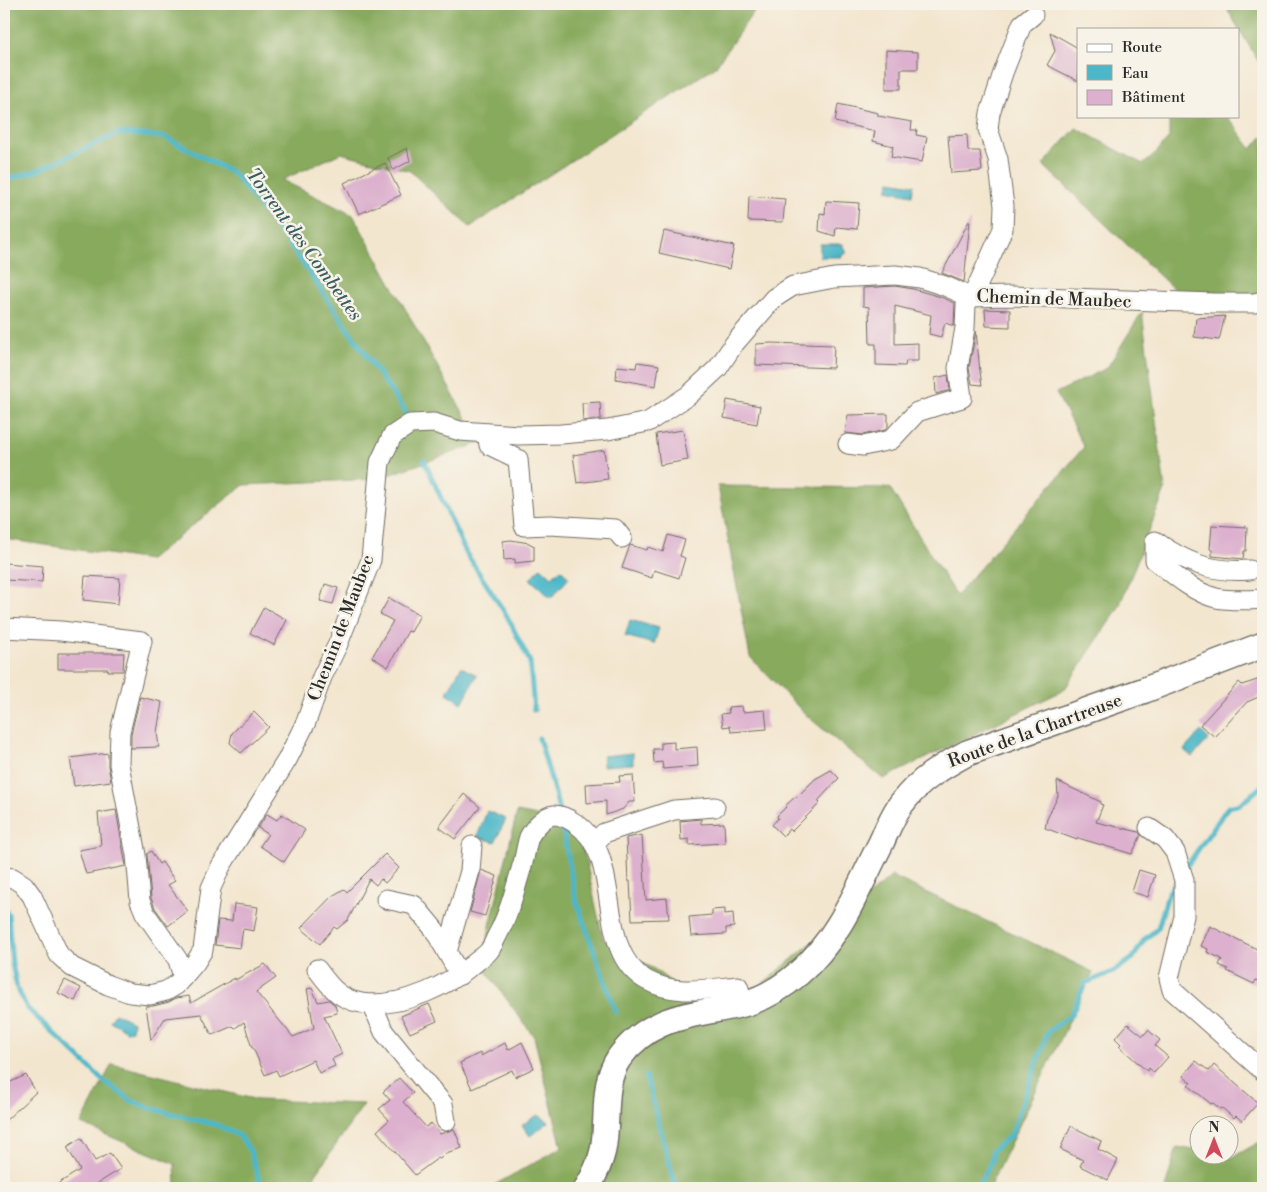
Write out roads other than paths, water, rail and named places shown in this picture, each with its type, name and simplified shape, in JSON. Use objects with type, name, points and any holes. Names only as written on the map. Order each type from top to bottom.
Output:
[{"type":"main road","name":"Route de la Chartreuse","points":[[587,1188],[597,1171],[603,1150],[609,1083],[618,1060],[627,1049],[638,1038],[666,1021],[693,1013],[744,1004],[786,984],[800,972],[825,946],[848,909],[901,803],[916,787],[941,766],[1002,740],[1146,690],[1263,645]]},
{"type":"street","points":[[848,444],[863,446],[890,440],[917,412],[962,398],[958,368],[965,328],[966,304],[976,291],[1003,229],[1004,206],[998,159],[988,129],[990,112],[1022,24],[1033,15]]},
{"type":"street","name":"Chemin de Maubec","points":[[4,877],[13,878],[24,885],[32,896],[59,955],[72,967],[123,990],[150,995],[166,991],[184,977],[203,950],[211,888],[221,866],[287,760],[354,604],[371,560],[380,462],[392,436],[410,424],[434,423],[460,431],[487,433],[561,434],[608,430],[648,422],[689,395],[718,368],[734,344],[774,298],[793,286],[834,278],[895,275],[920,278],[970,297],[1011,296],[1214,303],[1254,303],[1263,301]]},
{"type":"street","points":[[487,433],[489,445],[518,459],[524,526],[550,525],[615,529],[622,538]]},
{"type":"street","points":[[1250,570],[1230,572],[1202,567],[1175,555],[1155,541],[1155,560],[1187,585],[1215,598],[1263,599]]},
{"type":"street","points":[[4,628],[61,631],[142,640],[120,732],[119,764],[136,855],[140,901],[144,913],[178,960],[184,977]]},
{"type":"street","points":[[594,844],[604,833],[674,810],[715,807]]},
{"type":"street","points":[[317,969],[332,990],[360,1004],[396,1001],[435,990],[460,975],[490,951],[506,918],[530,836],[540,822],[559,816],[581,827],[594,844],[601,862],[615,934],[623,955],[632,968],[645,979],[682,991],[738,986],[744,1004]]},
{"type":"street","points":[[1149,828],[1165,839],[1175,852],[1184,880],[1184,916],[1169,978],[1172,990],[1263,1071]]},
{"type":"street","points":[[447,952],[470,871],[472,846]]},
{"type":"street","points":[[386,899],[414,905],[434,929],[460,975]]},
{"type":"street","points":[[372,1004],[384,1032],[443,1104],[446,1121]]},
{"type":"water","points":[[890,181],[914,185],[912,195],[887,190]]},
{"type":"water","points":[[820,244],[843,244],[846,254],[842,254],[842,257],[820,257]]},
{"type":"water","points":[[541,567],[552,577],[561,569],[569,578],[551,598],[530,579]]},
{"type":"water","points":[[630,620],[659,628],[654,644],[625,636]]},
{"type":"water","points":[[461,667],[477,675],[462,703],[447,693]]},
{"type":"water","points":[[1201,731],[1209,739],[1192,757],[1184,750]]},
{"type":"water","points":[[633,753],[633,764],[603,766],[603,756]]},
{"type":"water","points":[[487,811],[506,819],[495,842],[477,837]]},
{"type":"water","points":[[115,1013],[133,1022],[132,1030],[127,1031],[110,1021]]},
{"type":"water","points":[[538,1115],[549,1122],[530,1136],[522,1125]]},
{"type":"waterway","name":"Torrent des Combettes","points":[[4,180],[36,171],[119,133],[165,137],[233,173],[283,235],[406,413]]},
{"type":"waterway","name":"Torrent des Combettes","points":[[424,460],[466,553],[507,616],[530,662],[534,710]]},
{"type":"waterway","name":"Torrent des Combettes","points":[[539,738],[559,812]]},
{"type":"waterway","points":[[1186,867],[1228,807],[1241,804],[1263,785]]},
{"type":"waterway","name":"Torrent des Combettes","points":[[561,820],[576,900],[616,1013]]},
{"type":"waterway","points":[[977,1188],[992,1160],[992,1151],[1011,1135],[1048,1032],[1071,1015],[1085,983],[1113,972],[1133,958],[1144,940],[1158,928],[1168,894],[1178,879]]},
{"type":"waterway","points":[[4,908],[8,914],[12,964],[17,988],[27,1008],[105,1082],[132,1101],[150,1108],[217,1125],[240,1136],[250,1151],[262,1188]]},
{"type":"waterway","name":"Torrent des Combettes","points":[[646,1076],[676,1188]]}]
